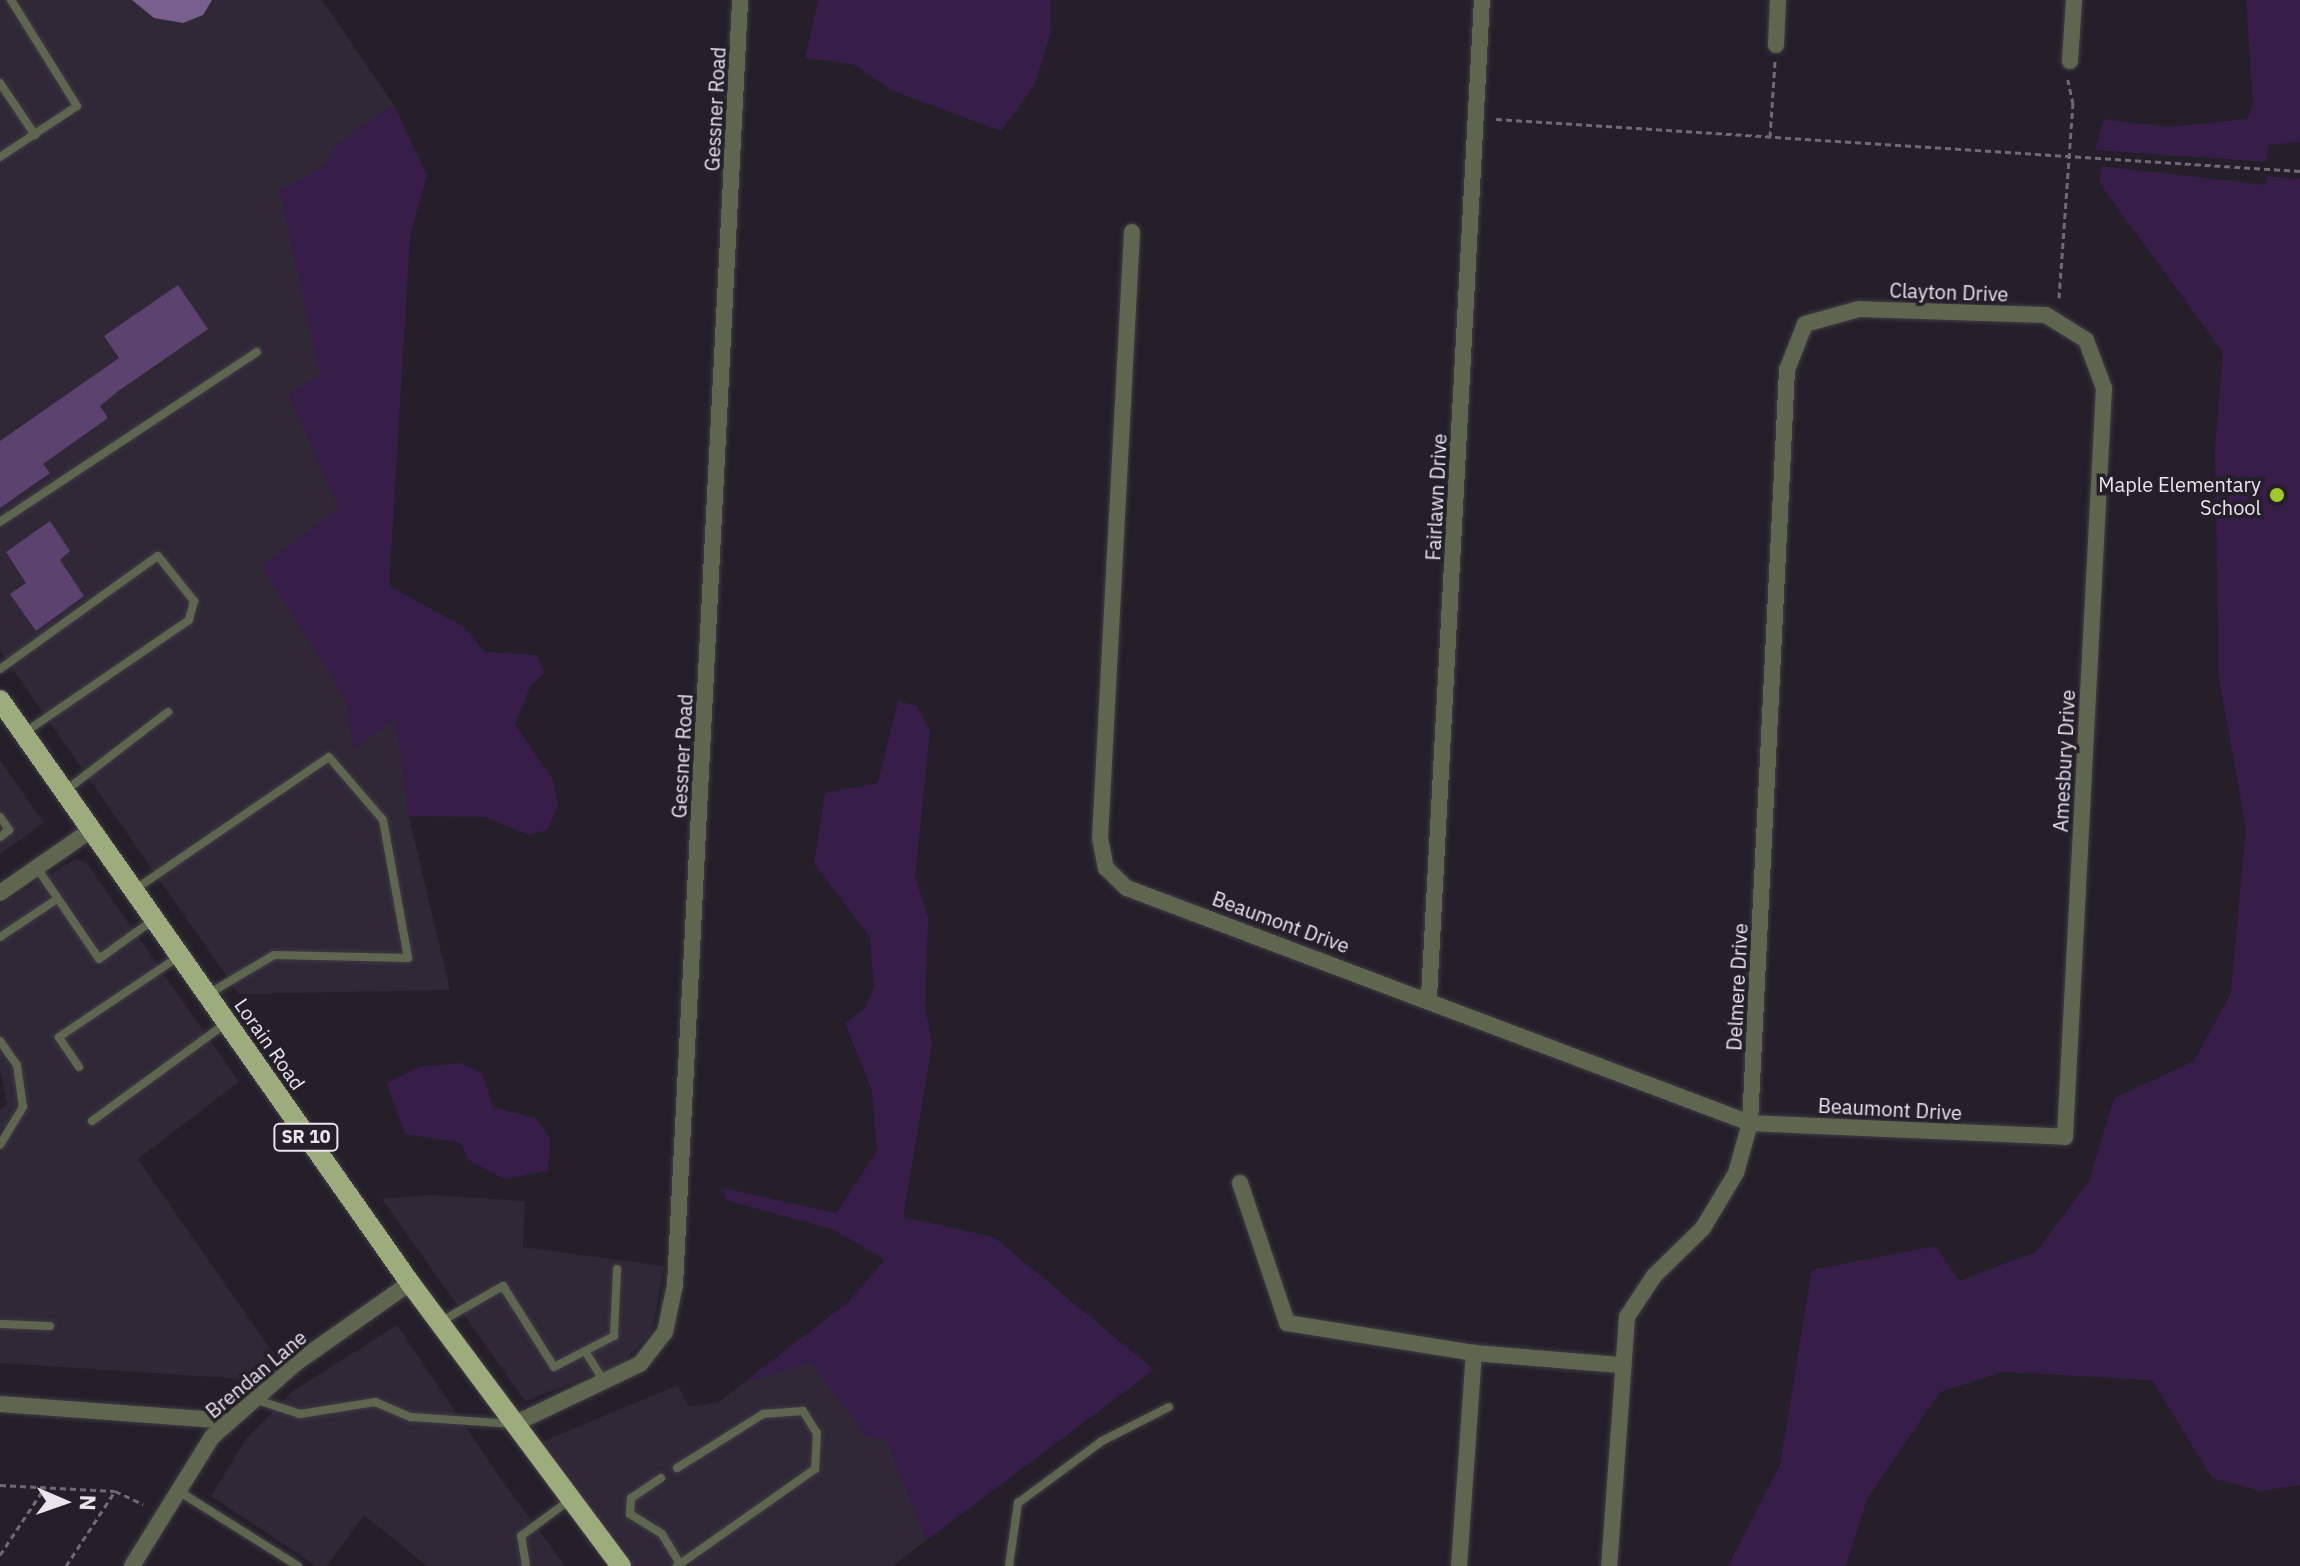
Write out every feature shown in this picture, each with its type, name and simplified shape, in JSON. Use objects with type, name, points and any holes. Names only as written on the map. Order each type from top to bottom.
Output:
[{"type":"main road","name":"Lorain Road","points":[[0,700],[410,1283],[514,1424],[573,1497],[621,1566]]},
{"type":"street","name":"Gessner Road","points":[[514,1424],[605,1384],[654,1351],[675,1285],[740,0]]},
{"type":"street","name":"Fairlawn Drive","points":[[1429,997],[1482,0]]},
{"type":"street","points":[[1776,45],[1778,0]]},
{"type":"street","points":[[2070,61],[2074,0]]},
{"type":"street","name":"Beaumont Drive","points":[[1132,232],[1100,838],[1106,868],[1127,888],[1429,997],[1750,1123],[2065,1137]]},
{"type":"street","name":"Clayton Drive","points":[[1787,370],[1805,324],[1859,309],[2046,315],[2086,340],[2104,388]]},
{"type":"street","name":"Delmere Drive","points":[[1609,1566],[1620,1365],[1627,1317],[1654,1276],[1703,1228],[1736,1173],[1750,1123],[1787,370]]},
{"type":"street","name":"Amesbury Drive","points":[[2065,1137],[2104,388]]},
{"type":"street","points":[[0,893],[91,830]]},
{"type":"street","points":[[1240,1183],[1287,1323],[1474,1353],[1620,1365]]},
{"type":"street","name":"Brendan Lane","points":[[132,1566],[230,1421],[410,1283]]},
{"type":"street","points":[[1459,1566],[1474,1353]]},
{"type":"street","points":[[0,1404],[230,1421]]},
{"type":"lane","points":[[0,157],[77,106],[11,0]]},
{"type":"lane","points":[[0,83],[35,135]]},
{"type":"lane","points":[[0,522],[257,352]]},
{"type":"lane","points":[[0,669],[158,556],[194,601],[189,620],[24,734]]},
{"type":"lane","points":[[64,792],[168,712]]},
{"type":"lane","points":[[133,891],[329,757],[383,820],[408,958],[274,955],[205,995]]},
{"type":"lane","points":[[0,817],[9,830],[0,837]]},
{"type":"lane","points":[[37,868],[99,959],[153,920]]},
{"type":"lane","points":[[0,937],[57,899]]},
{"type":"lane","points":[[79,1067],[59,1037],[178,957]]},
{"type":"lane","points":[[92,1121],[225,1024]]},
{"type":"lane","points":[[0,1041],[17,1065],[23,1107],[0,1145]]},
{"type":"lane","points":[[439,1322],[503,1286],[554,1367],[614,1336],[617,1269]]},
{"type":"lane","points":[[0,1324],[50,1326]]},
{"type":"lane","points":[[585,1351],[605,1384]]},
{"type":"lane","points":[[255,1399],[300,1414],[375,1402],[411,1417],[514,1424]]},
{"type":"lane","points":[[1009,1566],[1018,1503],[1102,1441],[1169,1407]]},
{"type":"lane","points":[[661,1478],[631,1498],[630,1514],[662,1534],[679,1565],[815,1469],[817,1433],[803,1411],[763,1414],[677,1468]]},
{"type":"lane","points":[[180,1492],[298,1566]]},
{"type":"lane","points":[[526,1566],[521,1536],[573,1497]]},
{"type":"path","points":[[1770,137],[1776,45]]},
{"type":"path","points":[[2059,298],[2068,156],[2070,61]]},
{"type":"path","points":[[1496,119],[2300,171]]},
{"type":"path","points":[[0,1485],[115,1491],[143,1504]]},
{"type":"path","points":[[0,1555],[45,1487]]},
{"type":"path","points":[[66,1566],[115,1491]]},
{"type":"shaded area","points":[[0,0],[322,0],[394,105],[336,145],[326,165],[280,192],[321,375],[289,395],[339,508],[263,566],[346,700],[354,748],[396,718],[409,816],[450,990],[239,994],[0,651]]},
{"type":"shaded area","points":[[132,0],[212,0],[203,15],[183,23],[154,18]]},
{"type":"shaded area","points":[[818,0],[1051,0],[1050,34],[1035,84],[1001,131],[893,91],[853,64],[805,58]]},
{"type":"shaded area","points":[[2246,0],[2300,0],[2300,142],[2268,145],[2267,162],[2095,150],[2104,119],[2168,127],[2247,119],[2253,104]]},
{"type":"shaded area","points":[[394,105],[427,175],[410,237],[389,586],[464,627],[485,652],[537,655],[545,673],[531,685],[515,724],[553,780],[558,806],[547,830],[528,835],[486,817],[409,816],[396,719],[354,749],[346,700],[262,566],[339,508],[289,395],[320,375],[280,191],[326,165],[336,145]]},
{"type":"shaded area","points":[[2101,166],[2266,185],[2267,176],[2300,179],[2300,1485],[2261,1491],[2212,1478],[2152,1380],[2002,1372],[1940,1392],[1867,1499],[1846,1566],[1728,1566],[1780,1465],[1812,1270],[1935,1246],[1960,1281],[2037,1251],[2089,1181],[2114,1098],[2194,1061],[2231,993],[2246,828],[2219,678],[2215,450],[2223,352],[2100,184]]},
{"type":"shaded area","points":[[898,701],[917,706],[930,731],[915,876],[928,918],[925,1006],[932,1044],[903,1217],[994,1237],[1154,1370],[927,1540],[886,1439],[868,1438],[811,1362],[743,1383],[847,1303],[885,1260],[835,1230],[726,1200],[723,1188],[836,1213],[877,1151],[872,1091],[845,1023],[865,1009],[874,987],[870,937],[814,864],[825,793],[878,783]]},
{"type":"shaded area","points":[[0,760],[44,823],[0,854]]},
{"type":"shaded area","points":[[75,859],[86,862],[239,1082],[138,1159],[278,1360],[244,1379],[0,1363],[0,1110],[7,1104],[0,1069],[0,905]]},
{"type":"shaded area","points":[[460,1063],[482,1073],[493,1107],[535,1118],[550,1138],[548,1171],[504,1179],[469,1160],[461,1143],[405,1134],[387,1083],[419,1067]]},
{"type":"shaded area","points":[[430,1195],[525,1201],[523,1247],[664,1266],[652,1333],[619,1366],[525,1401],[382,1199]]},
{"type":"shaded area","points":[[397,1325],[499,1476],[565,1566],[427,1566],[364,1515],[327,1566],[316,1566],[211,1496],[246,1439],[293,1391]]},
{"type":"shaded area","points":[[811,1361],[868,1438],[886,1439],[927,1540],[892,1566],[630,1566],[541,1442],[678,1385],[689,1407],[719,1402],[743,1383]]},
{"type":"building","points":[[178,285],[208,329],[100,406],[108,418],[43,464],[50,473],[0,508],[0,441],[119,358],[104,336]]},
{"type":"building","points":[[50,521],[70,551],[60,560],[84,596],[36,631],[10,594],[26,583],[6,552]]},
{"type":"place","name":"Maple Elementary School","points":[[2277,495]]}]
